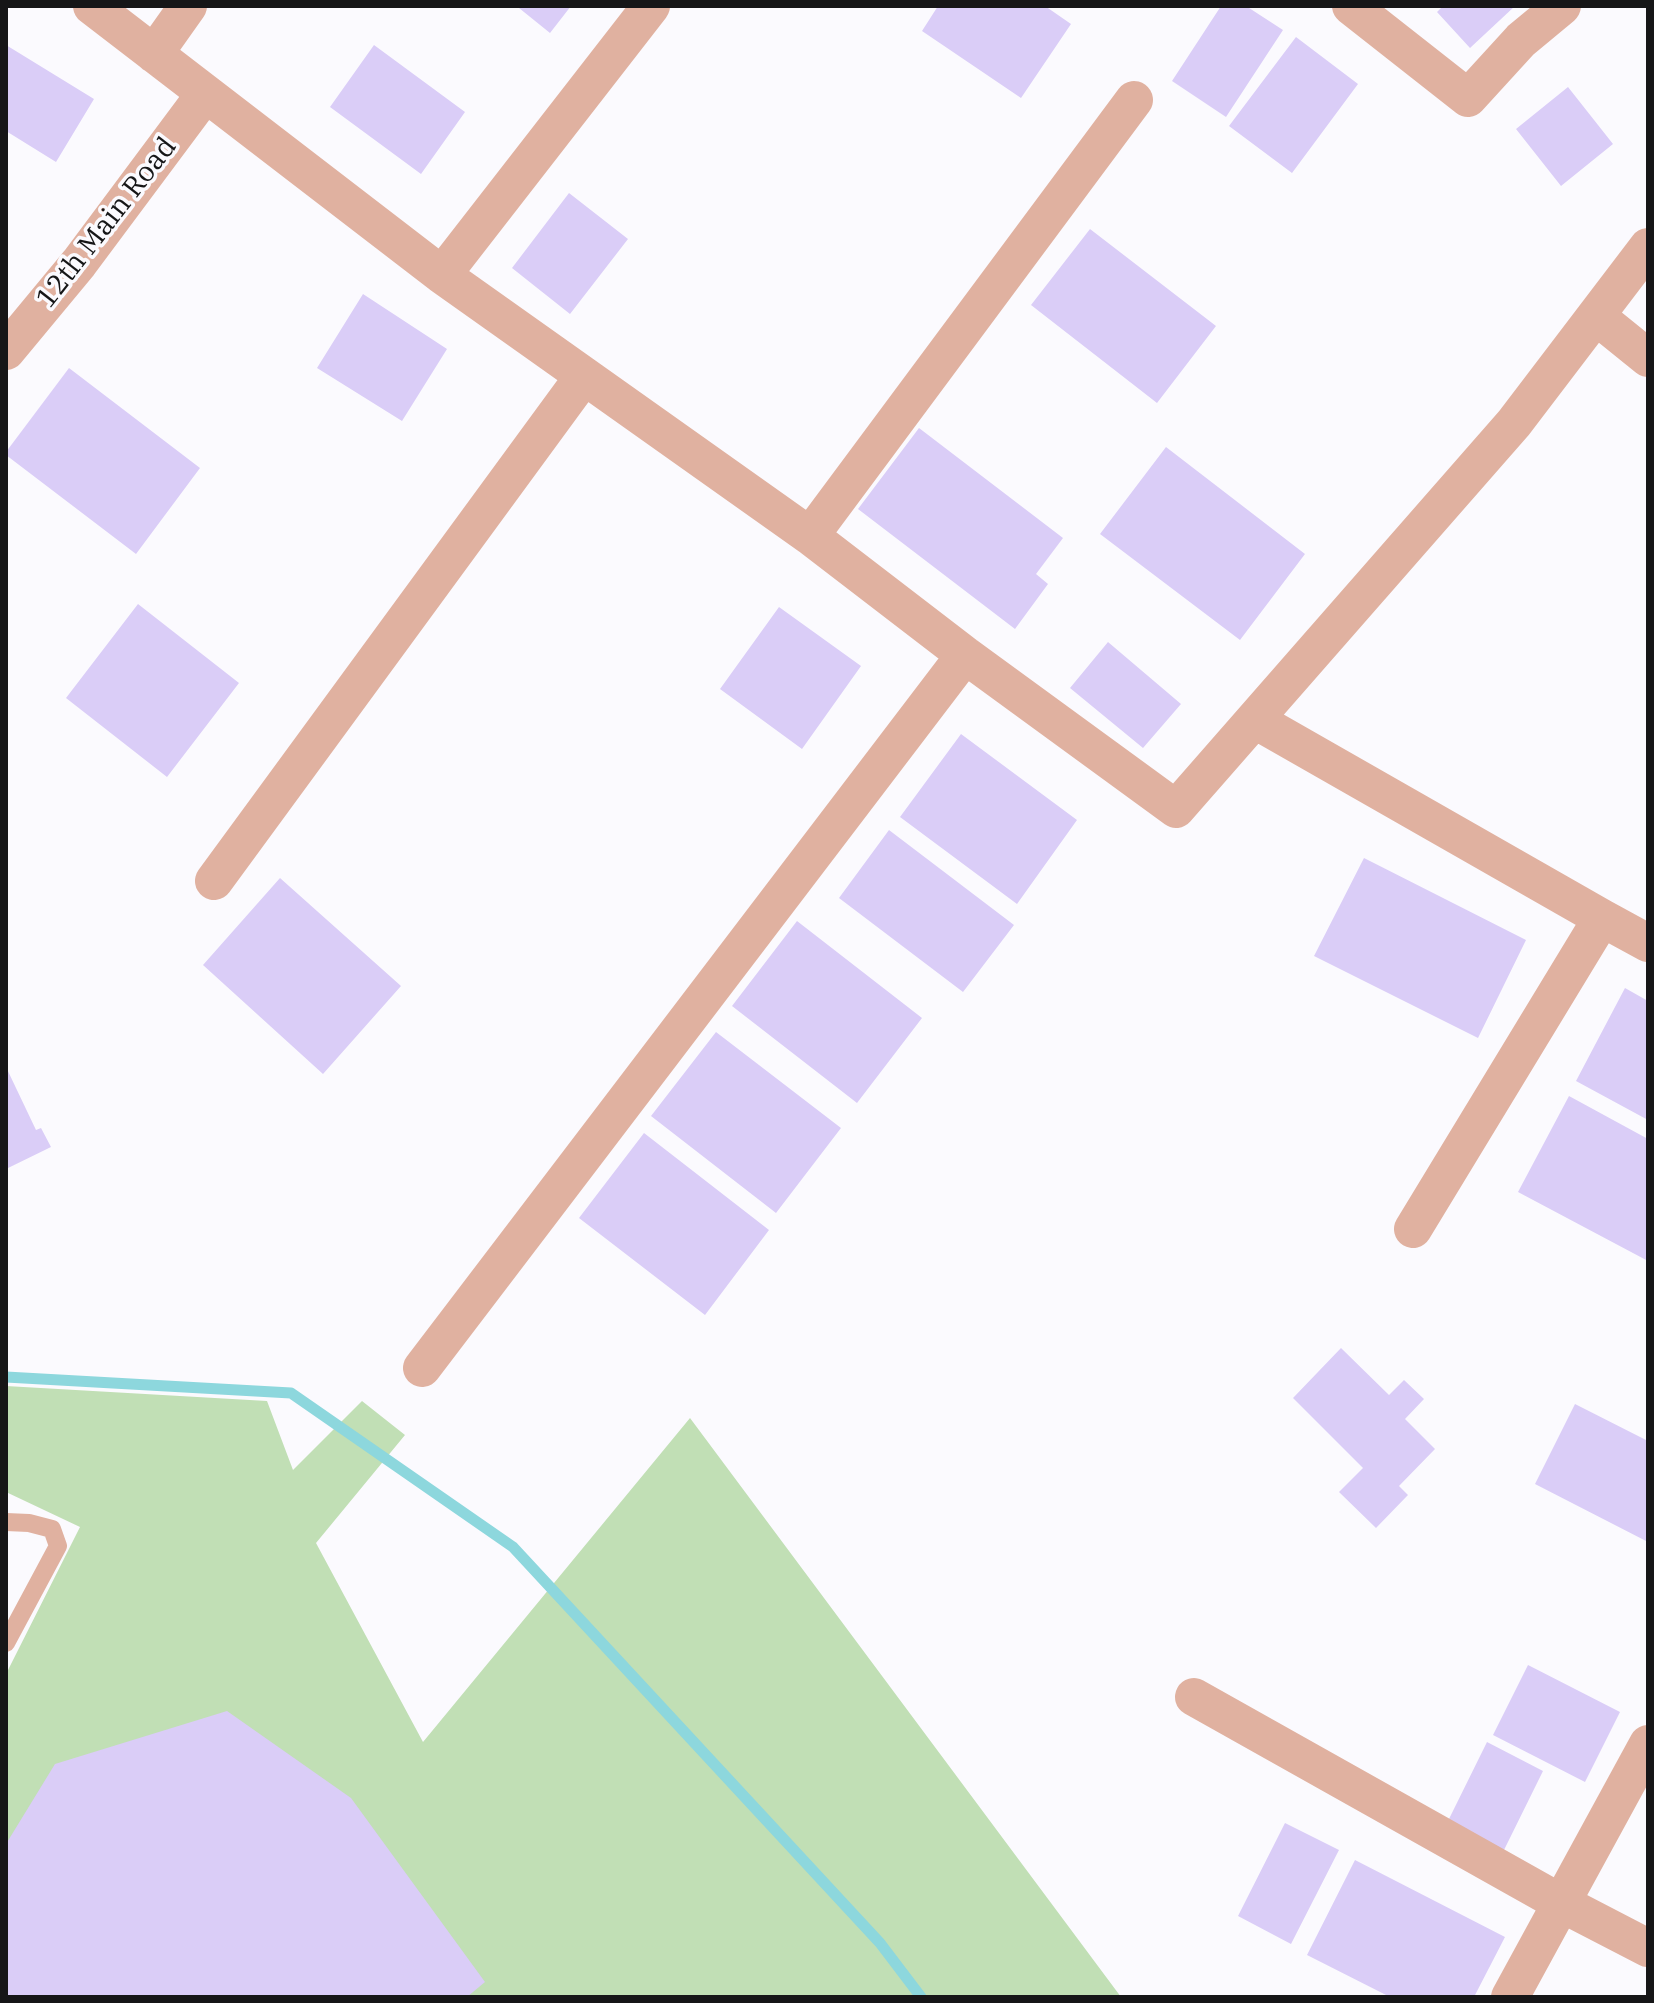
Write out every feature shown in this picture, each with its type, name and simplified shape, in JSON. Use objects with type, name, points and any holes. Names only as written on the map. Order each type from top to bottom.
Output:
[{"type":"street","points":[[92,6],[442,275],[810,536],[965,655],[1176,809],[1514,423],[1648,247]]},
{"type":"street","points":[[154,54],[188,6]]},
{"type":"street","points":[[442,275],[651,6]]},
{"type":"street","points":[[1351,6],[1468,98],[1521,40],[1562,6]]},
{"type":"street","name":"12th Main Road","points":[[6,351],[79,263],[205,94]]},
{"type":"street","points":[[810,536],[1134,100]]},
{"type":"street","points":[[1596,316],[1648,358]]},
{"type":"street","points":[[214,881],[584,376]]},
{"type":"street","points":[[422,1368],[965,655]]},
{"type":"street","points":[[1255,720],[1648,943]]},
{"type":"street","points":[[1413,1229],[1602,918]]},
{"type":"street","points":[[1194,1697],[1561,1903],[1648,1948]]},
{"type":"street","points":[[1510,1997],[1648,1744]]},
{"type":"lane","points":[[6,1522],[29,1523],[52,1529],[58,1546],[6,1643]]},
{"type":"green space","points":[[6,1386],[267,1401],[293,1470],[362,1401],[405,1435],[316,1543],[423,1742],[690,1418],[1121,1997],[6,1997],[6,1674],[80,1527],[6,1492]]},
{"type":"building","points":[[520,6],[571,6],[550,33]]},
{"type":"building","points":[[938,6],[1045,6],[1071,24],[1021,98],[922,31]]},
{"type":"building","points":[[1221,6],[1246,6],[1283,30],[1226,117],[1172,81]]},
{"type":"building","points":[[1443,6],[1515,6],[1470,48],[1437,12]]},
{"type":"building","points":[[1296,37],[1358,84],[1292,173],[1229,126]]},
{"type":"building","points":[[6,45],[94,99],[56,162],[6,131]]},
{"type":"building","points":[[374,45],[465,112],[421,174],[330,107]]},
{"type":"building","points":[[1568,87],[1613,144],[1561,186],[1516,129]]},
{"type":"building","points":[[569,193],[628,239],[570,314],[512,268]]},
{"type":"building","points":[[1090,229],[1216,326],[1157,403],[1031,305]]},
{"type":"building","points":[[363,294],[447,349],[402,421],[317,368]]},
{"type":"building","points":[[69,368],[200,468],[136,554],[6,455]]},
{"type":"building","points":[[919,428],[1063,538],[1036,574],[1048,584],[1015,629],[858,509]]},
{"type":"building","points":[[1166,447],[1305,554],[1240,640],[1100,534]]},
{"type":"building","points":[[138,604],[239,683],[167,777],[66,698]]},
{"type":"building","points":[[779,607],[861,666],[802,749],[720,689]]},
{"type":"building","points":[[1108,642],[1181,704],[1143,748],[1070,688]]},
{"type":"building","points":[[961,734],[1077,820],[1017,904],[900,817]]},
{"type":"building","points":[[889,830],[1014,925],[963,992],[839,898]]},
{"type":"building","points":[[1364,858],[1526,940],[1478,1038],[1314,956]]},
{"type":"building","points":[[280,878],[401,986],[323,1074],[203,965]]},
{"type":"building","points":[[797,921],[922,1018],[857,1103],[732,1006]]},
{"type":"building","points":[[1625,988],[1648,1001],[1648,1120],[1576,1081]]},
{"type":"building","points":[[716,1032],[841,1128],[776,1213],[651,1116]]},
{"type":"building","points":[[6,1067],[36,1130],[41,1128],[51,1147],[6,1169]]},
{"type":"building","points":[[1569,1096],[1648,1139],[1648,1261],[1518,1192]]},
{"type":"building","points":[[644,1133],[769,1230],[705,1315],[579,1218]]},
{"type":"building","points":[[1341,1348],[1389,1395],[1404,1380],[1424,1399],[1405,1419],[1435,1449],[1399,1486],[1408,1495],[1376,1528],[1339,1492],[1363,1468],[1293,1398]]},
{"type":"building","points":[[1575,1404],[1648,1441],[1648,1542],[1535,1484]]},
{"type":"building","points":[[1528,1665],[1620,1712],[1585,1782],[1493,1735]]},
{"type":"building","points":[[227,1711],[351,1798],[485,1982],[467,1997],[6,1997],[6,1844],[55,1764]]},
{"type":"building","points":[[1487,1742],[1543,1771],[1504,1850],[1448,1821]]},
{"type":"building","points":[[1285,1823],[1339,1850],[1291,1944],[1238,1916]]},
{"type":"building","points":[[1355,1860],[1505,1937],[1474,1997],[1390,1997],[1307,1955]]},
{"type":"waterway","points":[[6,1377],[291,1393],[513,1547],[880,1943],[921,1997]]}]
